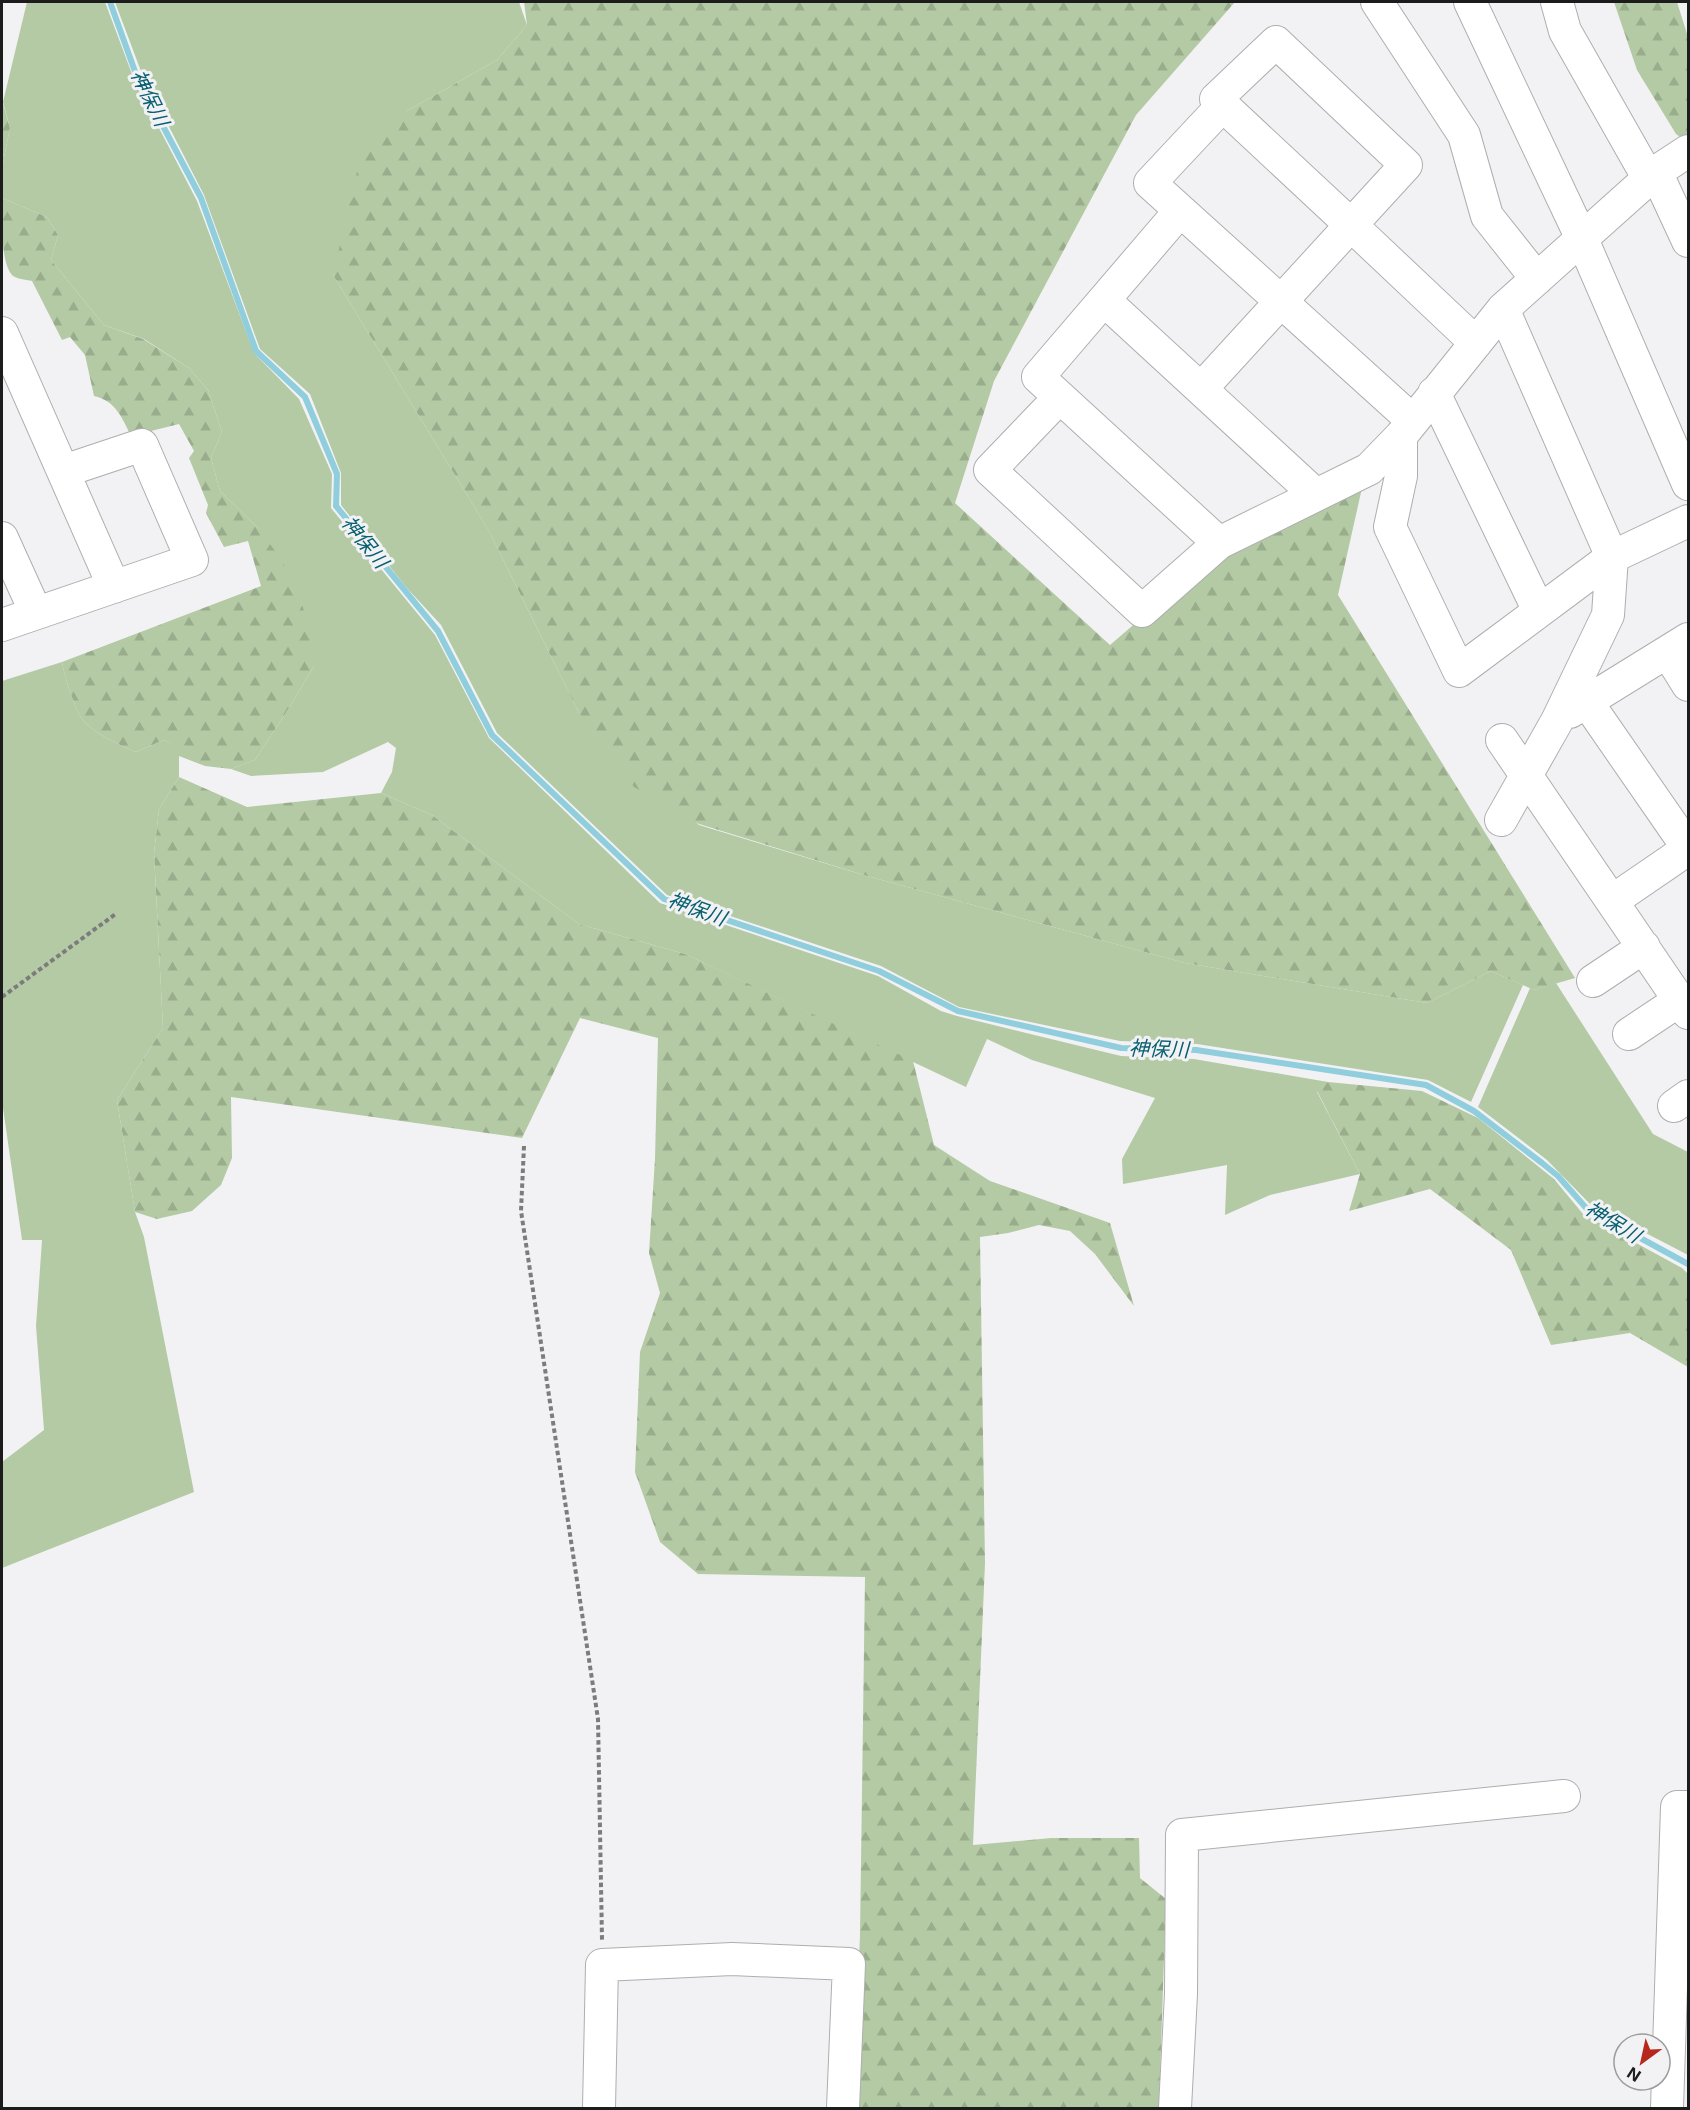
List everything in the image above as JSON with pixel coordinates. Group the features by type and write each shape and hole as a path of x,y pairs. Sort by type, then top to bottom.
{"street":[{"path":"1377,2 1464,135 1487,216 1537,279"},
{"path":"1470,2 1582,239 1689,484"},
{"path":"1557,2 1565,31 1689,241"},
{"path":"1201,389 1281,301 1351,225 1406,165 1276,42 1216,99 1351,225 1476,343"},
{"path":"1223,105 1150,183 1281,301 1407,428"},
{"path":"1060,397 990,470 1142,610 1219,543 1369,469 1407,428 1503,309 1652,175 1689,151"},
{"path":"1180,211 1038,377 1219,543"},
{"path":"1104,300 1316,495"},
{"path":"1501,820 1557,720 1608,615 1612,557 1503,309"},
{"path":"2,333 114,587"},
{"path":"1434,393 1539,611"},
{"path":"1407,428 1401,476 1390,527 1459,671 1612,557 1689,521"},
{"path":"2,625 192,560 142,445 64,471"},
{"path":"2,538 36,613"},
{"path":"1557,720 1678,646 1689,685"},
{"path":"1587,702 1689,849 1612,901"},
{"path":"1502,740 1684,1006 1629,1034"},
{"path":"1593,981 1644,947"},
{"path":"1175,2109 1181,1995 1182,1835 1564,1796"},
{"path":"1667,2109 1677,1807 1689,1807"},
{"path":"599,2109 602,1965 732,1959 849,1964 843,2109"}],"path":[{"path":"2,997 117,913"},
{"path":"524,1146 521,1211 598,1719 602,1965"}],"green space":[{"path":"27,2 105,2 135,82 197,201 254,353 299,399 332,474 331,508 435,635 489,738 660,903 878,976 941,1011 957,1016 1121,1056 1194,1059 1328,1082 1317,1092 1360,1174 1270,1195 1225,1215 1227,1165 1123,1184 1122,1159 1155,1098 1032,1060 987,1039 966,1087 685,954 579,924 432,815 381,793 392,772 396,748 388,742 323,772 251,776 231,769 255,760 314,666 303,607 257,527 220,491 211,458 222,432 208,390 189,368 144,339 104,325 51,260 58,235 47,217 2,198 2,167 10,128 3,102"},
{"path":"115,2 519,2 527,25 497,60 407,111 333,275 489,531 579,713 699,825 867,876 1185,963 1427,1003 1491,971 1523,985 1471,1102 1428,1080 1197,1044 1120,1041 959,1007 881,966 667,895 497,733 441,625 406,587 341,505 341,473 310,394 260,349 204,195 142,74"},
{"path":"524,2 1235,2 1136,115 994,381 955,503 1110,645 1231,541 1364,479 1338,595 1575,978 1534,990 1491,971 1427,1003 1185,963 867,876 699,824 634,787 579,713 489,531 333,275 362,150 407,111 497,60 527,25"},
{"path":"1614,2 1677,2 1688,37 1688,137 1684,140 1676,134 1637,70"},
{"path":"2,100 10,128 2,167"},
{"path":"2,198 47,217 58,235 51,260 104,325 143,339 189,368 208,390 222,432 211,458 220,491 257,527 282,560 303,607 314,640 314,666 255,760 231,769 205,766 179,756 178,747 164,740 136,752 94,730 83,720 77,709 62,662 261,586 248,541 224,547 206,513 208,505 189,458 194,451 179,424 131,436 113,406 102,398 94,396 85,355 70,337 62,340 32,281 13,276 6,262 4,251"},
{"path":"62,662 77,709 83,720 94,730 136,752 164,740 179,747 179,777 159,809 154,853 163,1028 117,1100 135,1212 144,1237 194,1492 2,1568 2,1462 44,1430 36,1326 42,1240 22,1240 2,1101 2,681"},
{"path":"179,777 247,807 381,793 432,815 579,924 685,954 913,1061 934,1145 990,1181 1110,1223 1134,1306 1095,1254 1070,1231 1039,1225 980,1237 985,1563 973,1845 1051,1838 1139,1838 1140,1878 1166,1899 1159,2108 853,2108 860,1935 865,1577 698,1574 660,1542 635,1472 640,1352 660,1293 649,1253 655,1159 658,1038 580,1018 522,1138 231,1097 232,1158 221,1185 192,1211 157,1219 135,1212 117,1100 163,1028 154,853 159,809"},
{"path":"1556,983 1653,1134 1688,1152 1688,1255 1590,1204 1547,1160 1478,1107 1530,988 1534,990"},
{"path":"1328,1082 1422,1091 1478,1118 1554,1179 1583,1214 1682,1268 1688,1274 1688,1367 1630,1333 1551,1345 1511,1250 1430,1189 1349,1211 1360,1174 1317,1091"}],"waterway":[{"name":"神保川","path":"110,2 137,77 201,198 256,351 305,397 337,474 336,506 438,631 492,735 664,899 879,971 958,1011 1121,1048 1196,1050 1426,1085 1474,1111 1542,1163 1558,1176 1587,1209 1688,1264"}]}
